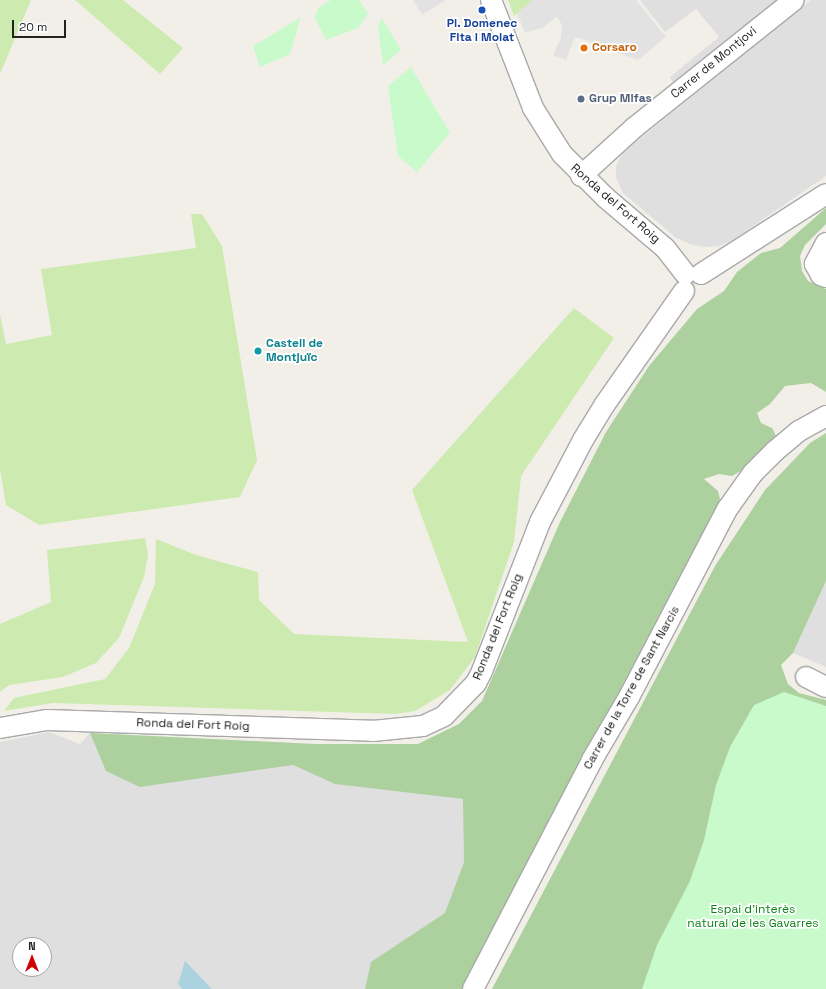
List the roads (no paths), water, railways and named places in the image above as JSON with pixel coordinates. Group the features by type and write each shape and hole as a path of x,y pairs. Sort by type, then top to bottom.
{"street":[{"name":"Ronda del Fort Roig","path":"0,728 47,720 373,731 423,726 444,716 476,683 482,672 540,522 583,440 621,381 690,280 660,242 581,176 562,154 533,108 491,0"},
{"name":"Carrer de Montjovi","path":"581,176 608,150 794,0"},
{"path":"690,280 826,194"},
{"path":"826,243 815,264 821,275 826,277"},
{"name":"Carrer de la Torre de Sant Narcís","path":"473,989 592,760 629,697 728,508 753,473 775,451 798,431 826,416"},
{"path":"806,676 826,687"}],"water":[{"path":"185,961 212,989 182,989 178,984"}],"place":[{"name":"Pl. Domenec Fita i Molat","path":"482,10"},
{"name":"Corsaro","path":"584,48"},
{"name":"Grup Mifas","path":"581,99"},
{"name":"Castell de Montjuïc","path":"258,351"}],"park label":[{"name":"Espai d'interès natural de les Gavarres","path":"753,917"}]}
